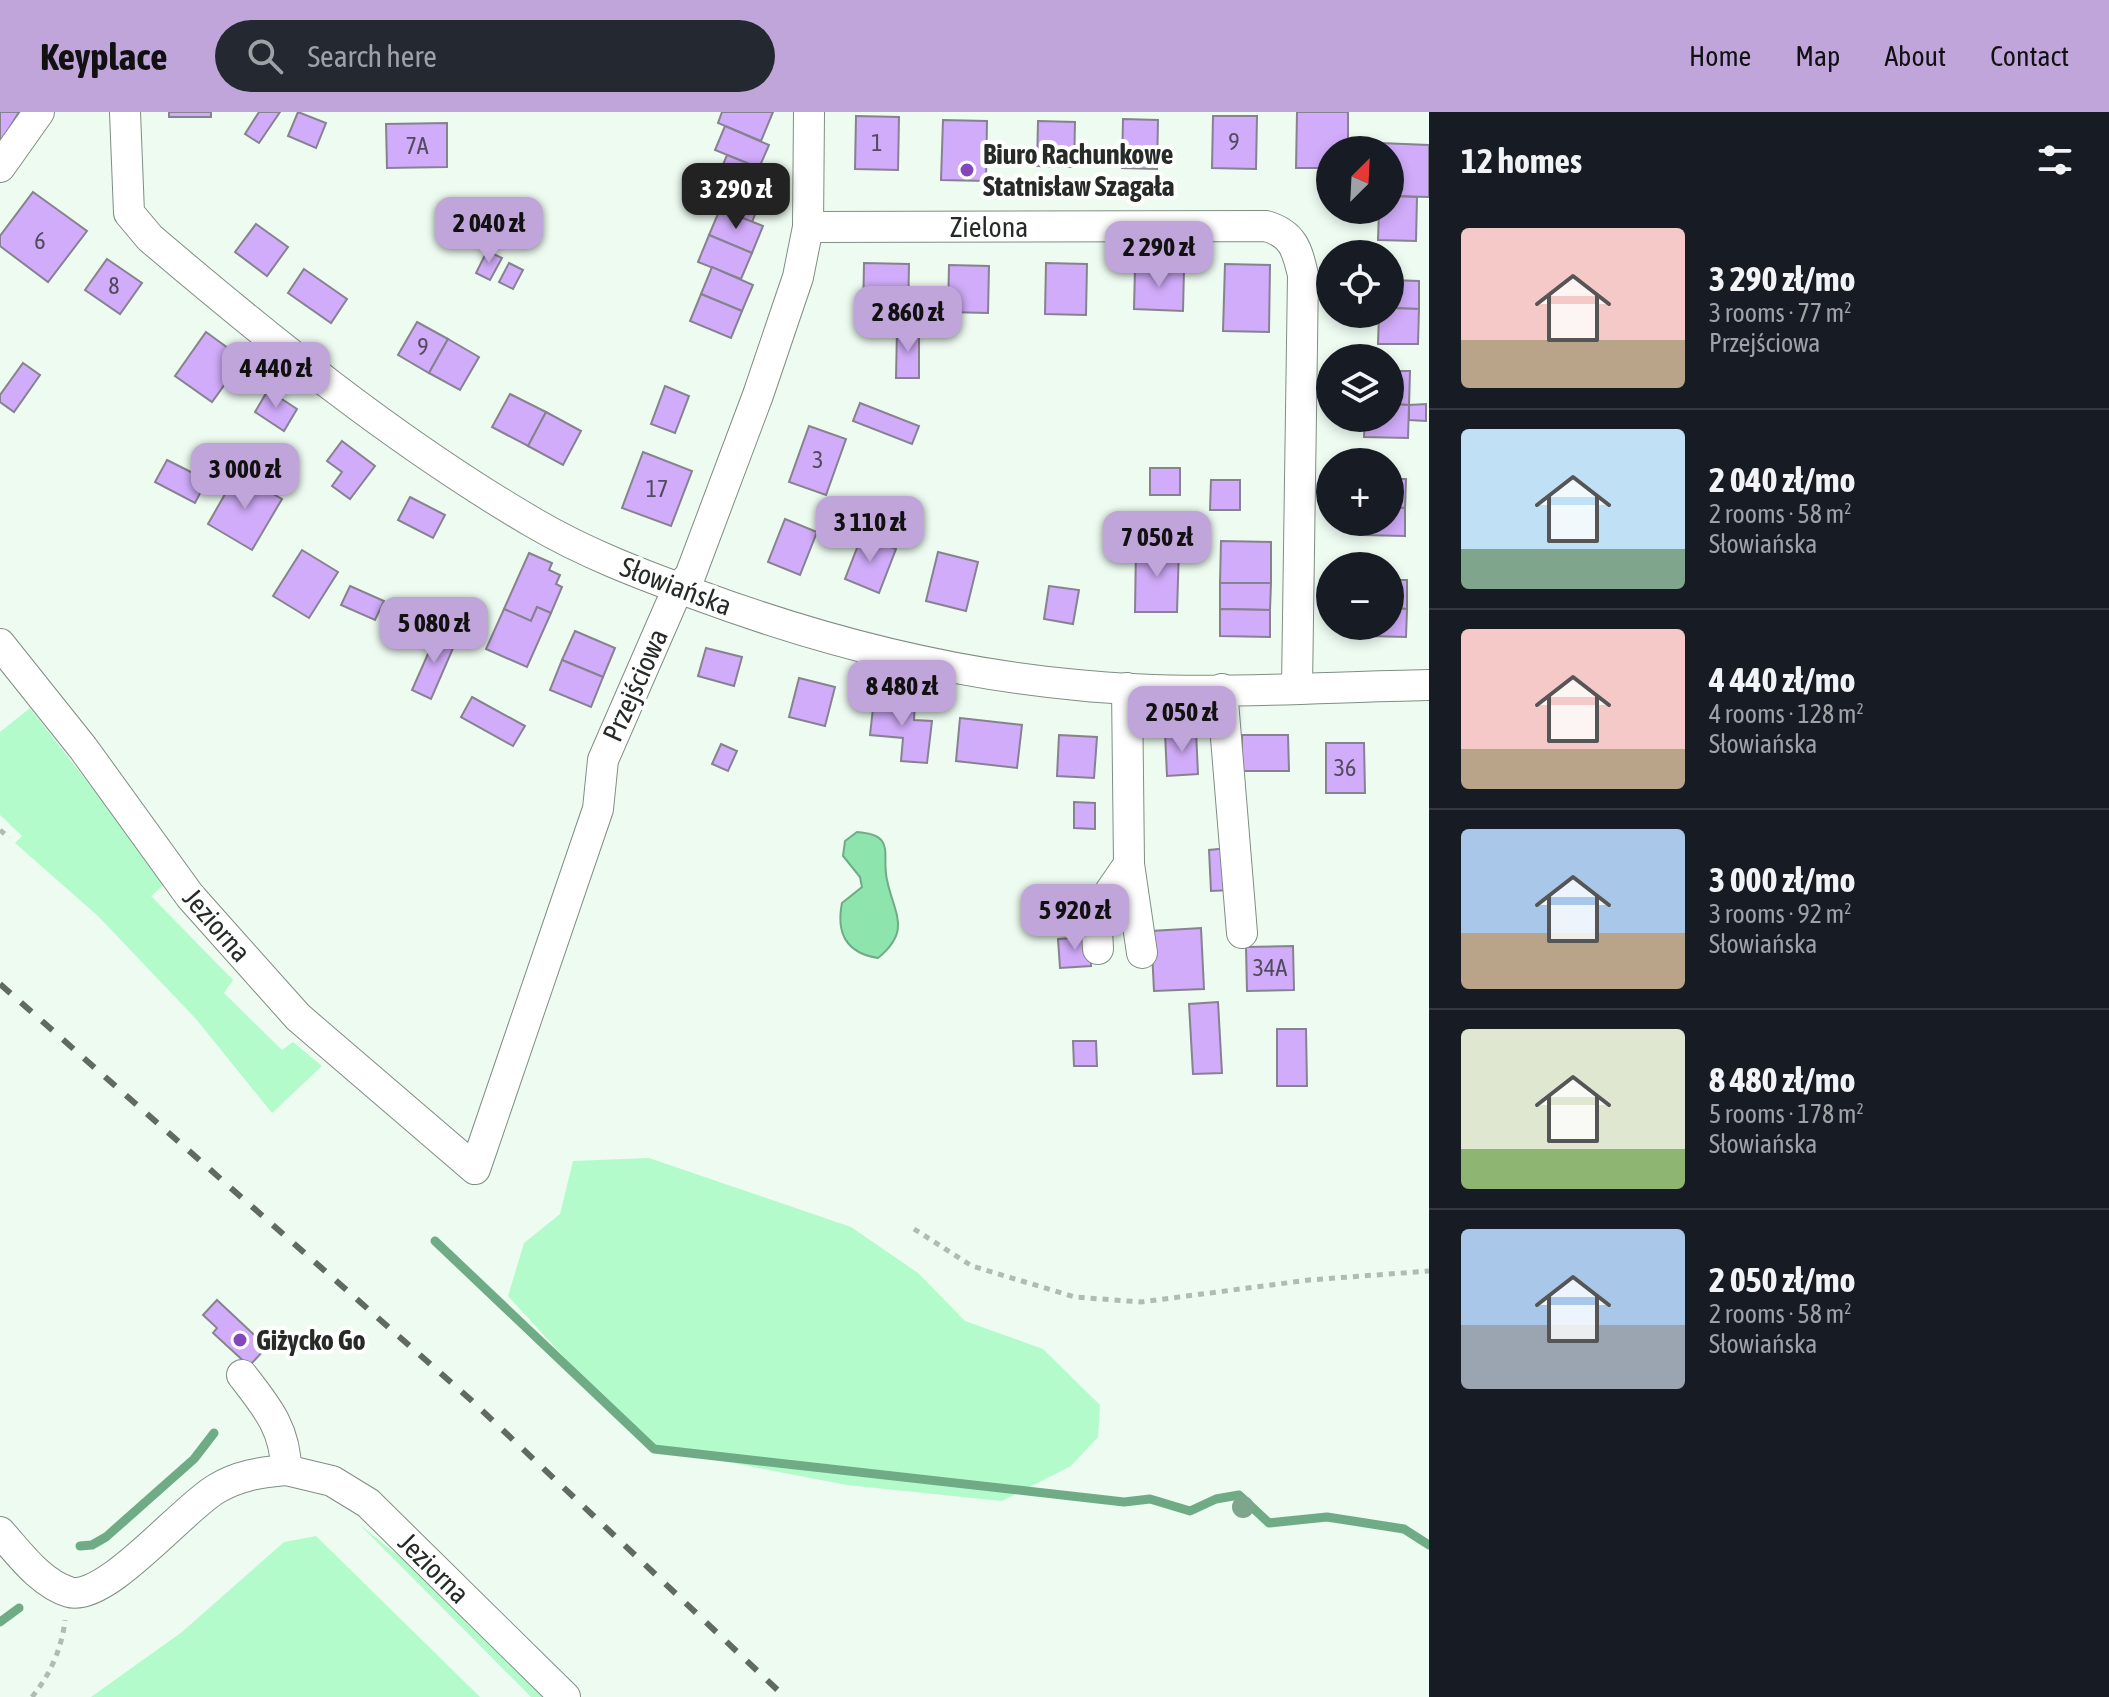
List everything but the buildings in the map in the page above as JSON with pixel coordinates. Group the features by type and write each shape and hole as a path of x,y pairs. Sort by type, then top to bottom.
{"street":[{"path":"0,167 39,112"},
{"name":"Słowiańska","path":"125,112 129,213 160,247 332,385 448,467 535,524 645,576 839,643 1000,675 1127,688 1429,685"},
{"name":"Przejściowa","path":"475,1169 598,809 603,760 678,588 690,576 758,395 798,277 808,227 809,112"},
{"name":"Zielona","path":"808,227 1266,226 1282,231 1297,246 1303,275 1297,687"},
{"name":"Jeziorna","path":"0,644 83,748 190,896 298,1017 475,1169"},
{"path":"1127,688 1129,864 1142,953"},
{"path":"1222,689 1242,933"},
{"path":"1098,949 1096,912 1129,864"},
{"path":"0,1532 34,1570 68,1592 82,1593 113,1577 214,1490 252,1474 286,1470 279,1427 242,1375"},
{"name":"Jeziorna","path":"286,1470 323,1477 368,1503 565,1697"}],"path":[{"path":"0,830 9,838"},
{"path":"914,1229 972,1266 1075,1297 1141,1302 1309,1280 1429,1271"},
{"path":"32,1697 46,1680 63,1636 68,1592"}],"shaded area":[{"path":"30,708 166,883 151,896 233,980 224,993 282,1050 293,1042 322,1066 272,1113 196,1019 98,916 15,843 22,836 0,815 0,732"},
{"path":"857,832 878,837 885,847 887,880 898,921 895,939 878,958 858,952 842,932 842,903 862,887 860,877 843,856 845,841"},
{"path":"649,1158 851,1227 918,1273 965,1321 1043,1349 1100,1405 1098,1437 1071,1466 1002,1501 847,1485 654,1448 606,1403 508,1296 524,1243 560,1214 573,1161"},
{"path":"359,1524 427,1579 546,1697 531,1697"},
{"path":"316,1536 480,1697 91,1697 182,1632 284,1542"}],"waterway":[{"path":"435,1241 654,1449 1124,1502 1150,1499 1190,1511 1216,1499 1239,1495 1269,1523 1327,1517 1404,1529 1429,1545"},
{"path":"80,1546 92,1545 106,1537 194,1459 214,1433"},
{"path":"0,1622 19,1608"}],"railway":[{"path":"0,984 471,1400 785,1697"}],"place":[{"name":"Biuro Rachunkowe Statnisław Szagała","path":"967,170"},
{"name":"Giżycko Go","path":"240,1340"}]}
